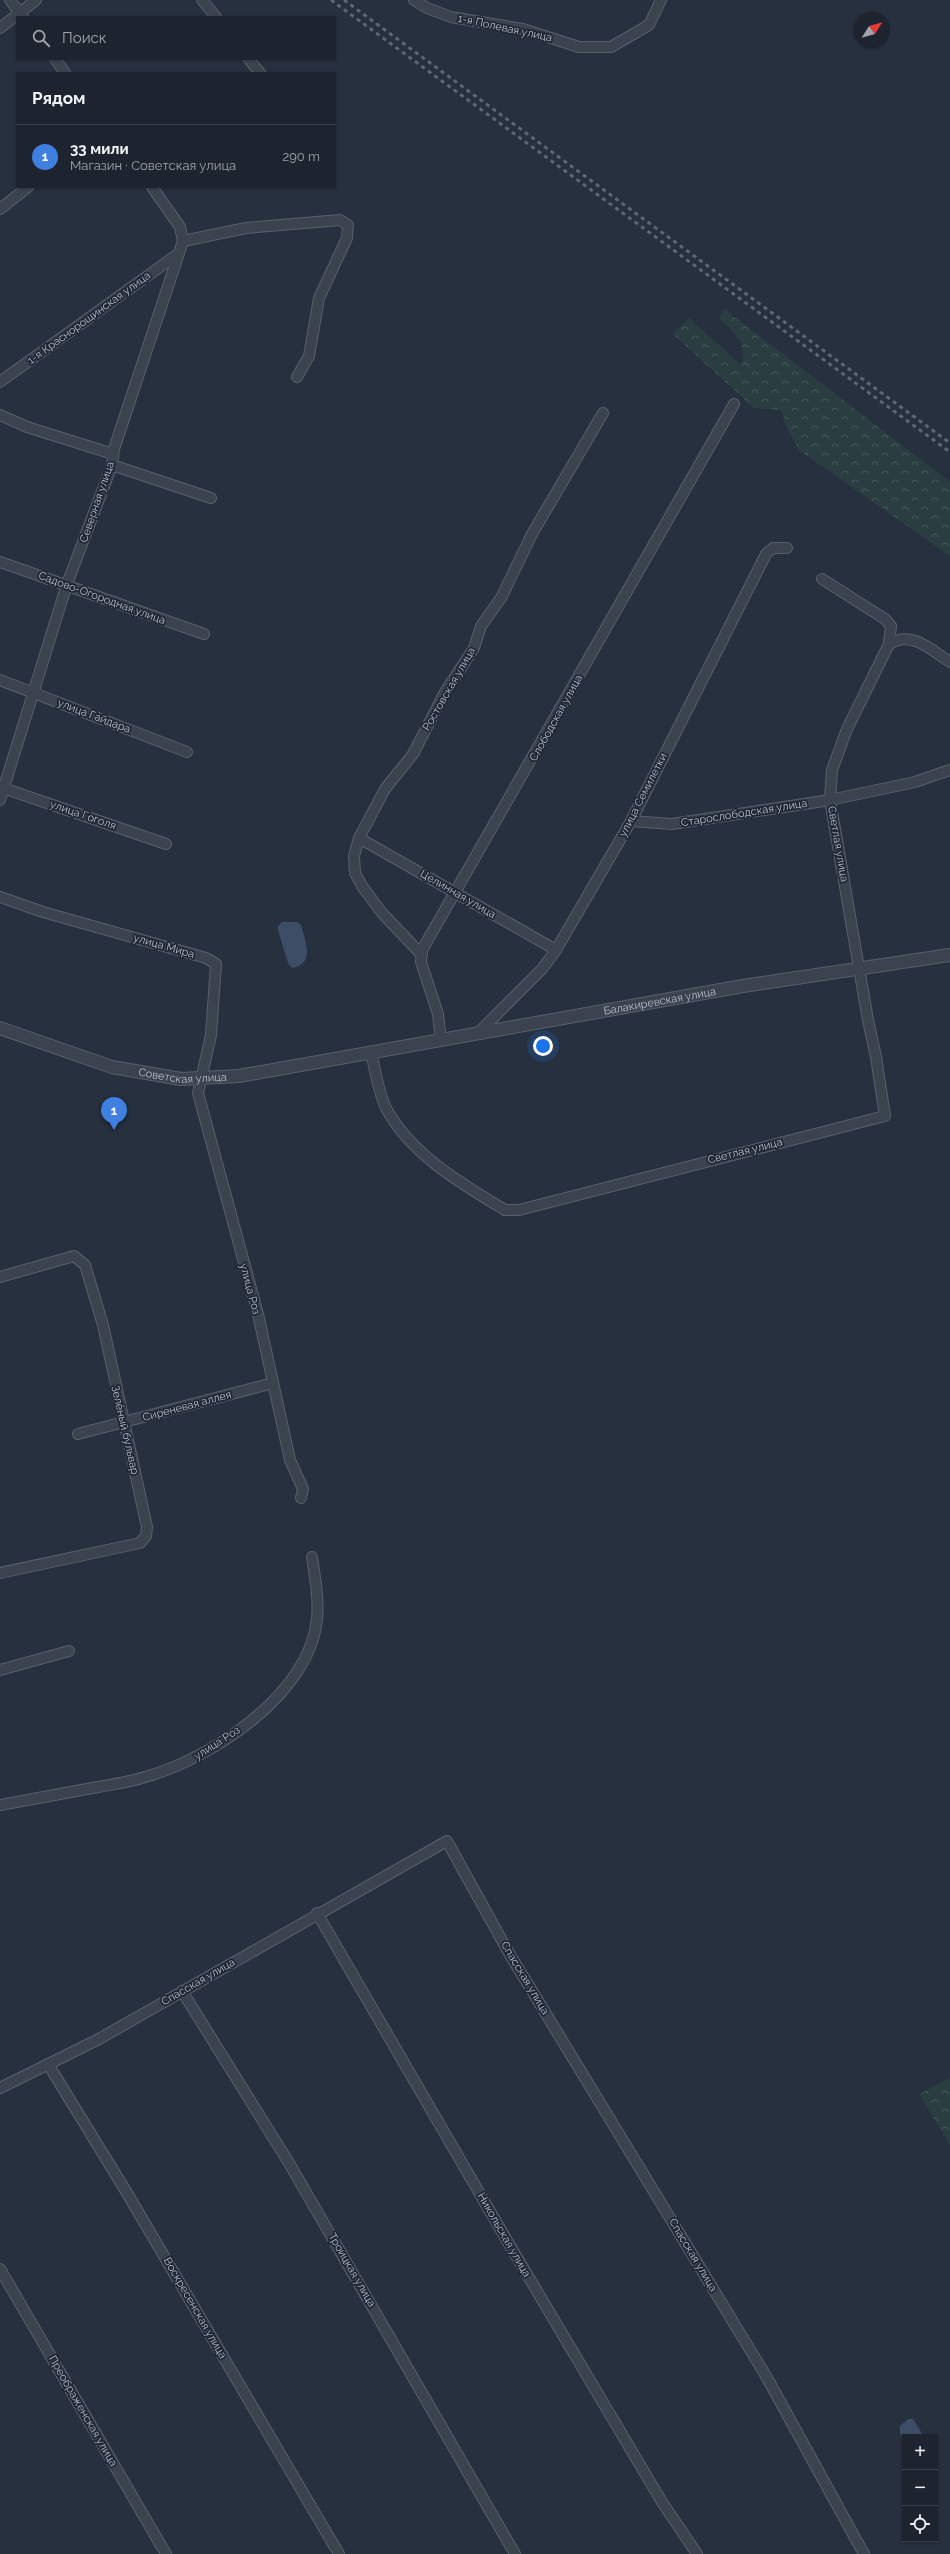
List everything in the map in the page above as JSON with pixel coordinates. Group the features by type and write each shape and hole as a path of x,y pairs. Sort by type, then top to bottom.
{"street":[{"path":"10,0 22,15 36,0"},
{"path":"202,0 215,16"},
{"name":"1-я Полевая улица","path":"414,0 427,8 451,17 523,29 579,47 611,46 649,25 661,0"},
{"path":"0,28 16,19"},
{"path":"56,60 64,72"},
{"path":"250,60 259,72"},
{"path":"0,209 27,188"},
{"path":"153,188 180,227 183,241 246,228 340,220 348,225 347,238 319,298 308,356 297,377"},
{"name":"Северная улица","path":"0,800 2,787 35,693 67,584 112,465 113,454 183,241"},
{"name":"1-я Краснорощинская улица","path":"0,382 178,254"},
{"name":"Слободская улица","path":"441,1041 438,1014 424,973 422,955 431,932 456,893 734,404"},
{"name":"Ростовская улица","path":"422,955 382,913 362,886 355,873 354,856 359,838 385,790 413,754 445,692 474,648 481,626 502,598 532,534 603,413"},
{"path":"0,415 27,427 113,454"},
{"path":"112,465 211,498"},
{"name":"улица Семилетки","path":"477,1034 542,969 556,950 631,821 766,554 773,548 787,548"},
{"name":"Садово-Огородная улица","path":"0,562 67,584 204,634"},
{"path":"822,579 885,618 891,626 889,644"},
{"path":"889,644 898,639 907,638 916,640 950,662"},
{"name":"Светлая улица","path":"370,1052 386,1107 406,1137 434,1162 505,1210 519,1210 885,1116 876,1057 830,800 832,770 847,729 889,644"},
{"name":"улица Гайдара","path":"0,680 187,752"},
{"name":"Старослободская улица","path":"631,821 672,824 830,800 915,782 950,770"},
{"name":"улица Гоголя","path":"2,787 166,844"},
{"name":"Целинная улица","path":"359,838 556,950"},
{"name":"улица Мира","path":"0,897 43,912 206,958 216,964 211,1035 201,1079"},
{"name":"Балакиревская улица","path":"370,1052 441,1041 859,967 950,955"},
{"name":"Советская улица","path":"0,1028 112,1067 181,1079 239,1076 370,1052"},
{"name":"улица Роз","path":"201,1079 198,1093 258,1314 290,1460 303,1489 301,1498"},
{"name":"Зелёный бульвар","path":"0,1277 74,1256 85,1265 103,1325 147,1527 146,1536 140,1543 0,1573"},
{"name":"Сиреневая аллея","path":"78,1434 273,1383"},
{"name":"улица Роз","path":"0,1805 145,1778 206,1752 268,1706 291,1682 305,1658 317,1621 317,1589 312,1556"},
{"path":"0,1670 68,1651"},
{"name":"Спасская улица","path":"0,2088 99,2039 317,1913 448,1841 509,1954 766,2376 864,2554"},
{"name":"Никольская улица","path":"317,1913 509,2244 662,2502 697,2554"},
{"name":"Троицкая улица","path":"182,1991 289,2163 515,2554"},
{"name":"Воскресенская улица","path":"48,2064 128,2193 339,2554"},
{"name":"Преображенская улица","path":"0,2268 166,2554"}],"green space":[{"path":"724,309 950,482 950,556 799,450 785,424 782,410 754,408 673,334 689,318 741,365 743,350 739,338 719,318"},
{"path":"950,2078 950,2145 919,2094"}],"water":[{"path":"282,922 297,922 301,925 307,951 304,962 299,966 292,968 288,963 278,930 278,926"},
{"path":"908,2419 913,2419 922,2434 902,2434 902,2437 900,2433 900,2426"}],"railway":[{"path":"331,0 950,452"},
{"path":"344,0 950,443"}],"place":[{"name":"33 мили","path":"114,1130"}]}
